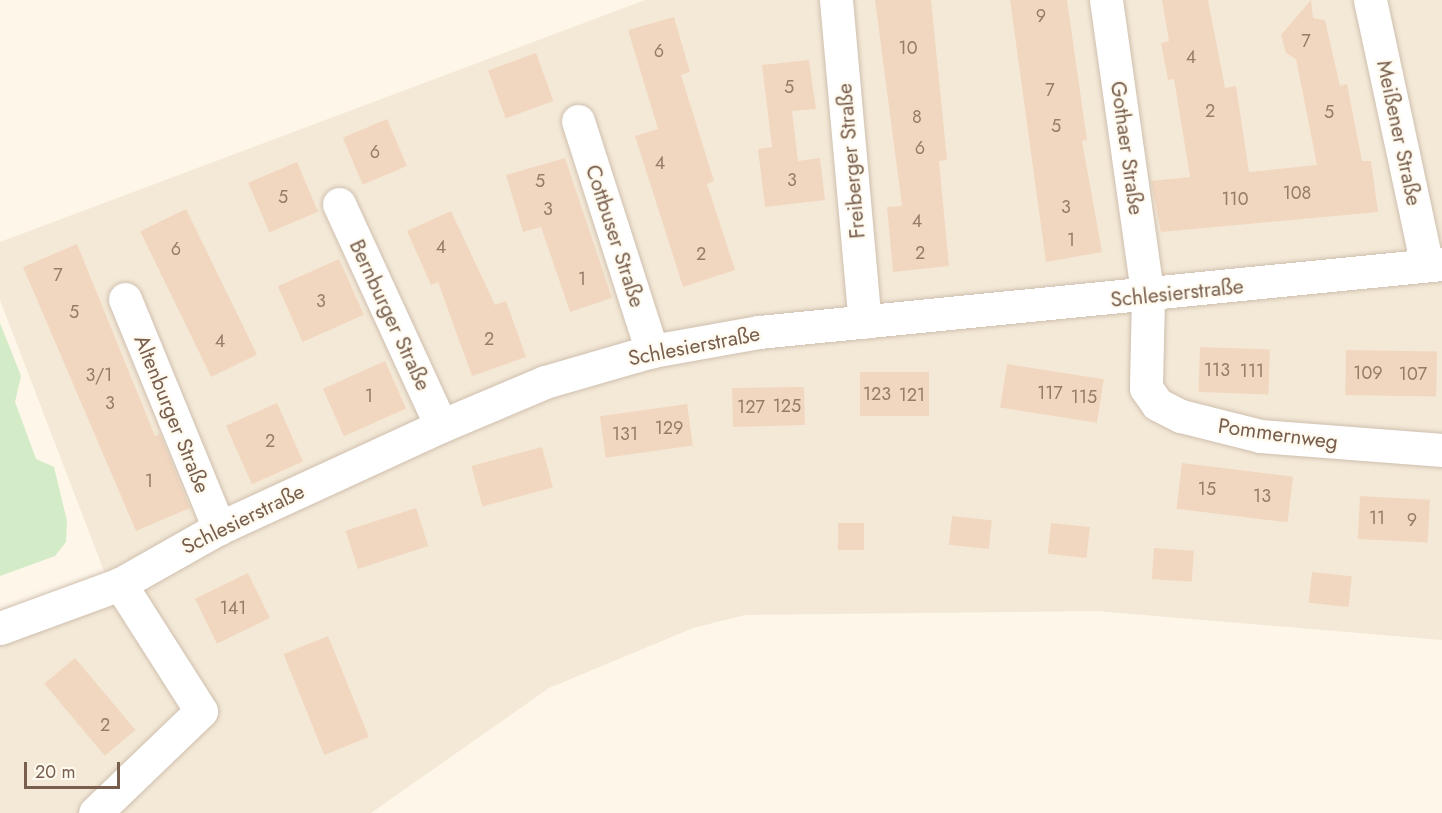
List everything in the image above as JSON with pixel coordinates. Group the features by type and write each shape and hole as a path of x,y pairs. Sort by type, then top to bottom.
{"street":[{"name":"Freiberger Straße","path":"836,0 865,322"},
{"name":"Gothaer Straße","path":"1106,0 1148,297"},
{"name":"Meißener Straße","path":"1371,0 1434,265"},
{"name":"Cottbuser Straße","path":"578,121 652,351"},
{"name":"Bernburger Straße","path":"339,204 441,426"},
{"name":"Schlesierstraße","path":"0,628 120,584 219,528 441,426 545,382 652,351 759,332 1148,297 1434,265"},
{"name":"Pommernweg","path":"1148,297 1146,388 1157,404 1181,416 1260,436 1442,450"},
{"name":"Altenburger Straße","path":"125,299 219,528"},
{"path":"95,813 201,711 120,584"}],"shaded area":[{"path":"645,0 1442,0 1442,640 1096,611 745,615 693,628 549,688 371,813 0,813 0,640 109,584 0,300 0,242"}],"green space":[{"path":"0,323 21,376 15,402 36,459 54,467 67,521 66,542 55,556 0,576"}],"building":[{"path":"875,0 931,0 947,160 939,161 949,266 893,272 887,207 902,206"},
{"path":"1010,0 1067,0 1087,140 1082,141 1102,252 1046,262"},
{"path":"1162,0 1208,0 1225,88 1236,86 1249,172 1317,165 1296,59 1286,53 1281,35 1311,0 1313,18 1325,20 1340,86 1347,84 1362,161 1371,161 1378,212 1161,232 1151,181 1190,177 1174,79 1168,80 1161,43 1169,41"},
{"path":"674,17 690,72 681,75 714,181 707,184 735,270 683,287 635,136 658,129 628,30"},
{"path":"536,53 553,101 506,118 488,70"},
{"path":"809,60 816,109 792,111 798,161 820,158 825,200 765,207 758,149 772,147 762,65"},
{"path":"387,119 407,166 363,185 343,138"},
{"path":"565,158 612,298 570,312 541,227 523,232 506,175"},
{"path":"297,162 318,212 269,232 248,183"},
{"path":"186,209 257,355 211,377 140,231"},
{"path":"451,211 495,305 506,301 526,357 472,376 438,282 431,285 407,231"},
{"path":"77,244 155,436 160,434 190,508 136,531 23,267"},
{"path":"339,259 364,315 303,342 278,286"},
{"path":"1200,347 1270,349 1268,394 1198,392"},
{"path":"1346,350 1437,352 1436,397 1345,395"},
{"path":"385,361 406,409 344,436 323,389"},
{"path":"1007,364 1104,379 1097,423 1000,407"},
{"path":"860,372 929,372 929,416 860,416"},
{"path":"804,387 805,425 733,427 732,388"},
{"path":"277,403 303,461 252,484 226,426"},
{"path":"687,404 693,446 606,458 600,416"},
{"path":"542,447 553,488 482,506 471,466"},
{"path":"1182,463 1293,477 1288,522 1176,509"},
{"path":"1360,496 1430,500 1428,543 1358,539"},
{"path":"416,508 428,546 358,569 346,531"},
{"path":"952,516 992,520 989,549 949,545"},
{"path":"838,523 864,523 864,550 838,550"},
{"path":"1051,523 1090,527 1087,558 1048,554"},
{"path":"1154,548 1194,551 1192,582 1152,579"},
{"path":"1312,572 1352,576 1349,607 1309,603"},
{"path":"248,573 270,618 217,644 195,599"},
{"path":"328,636 369,737 324,755 283,654"},
{"path":"75,658 135,730 105,756 44,684"}]}
